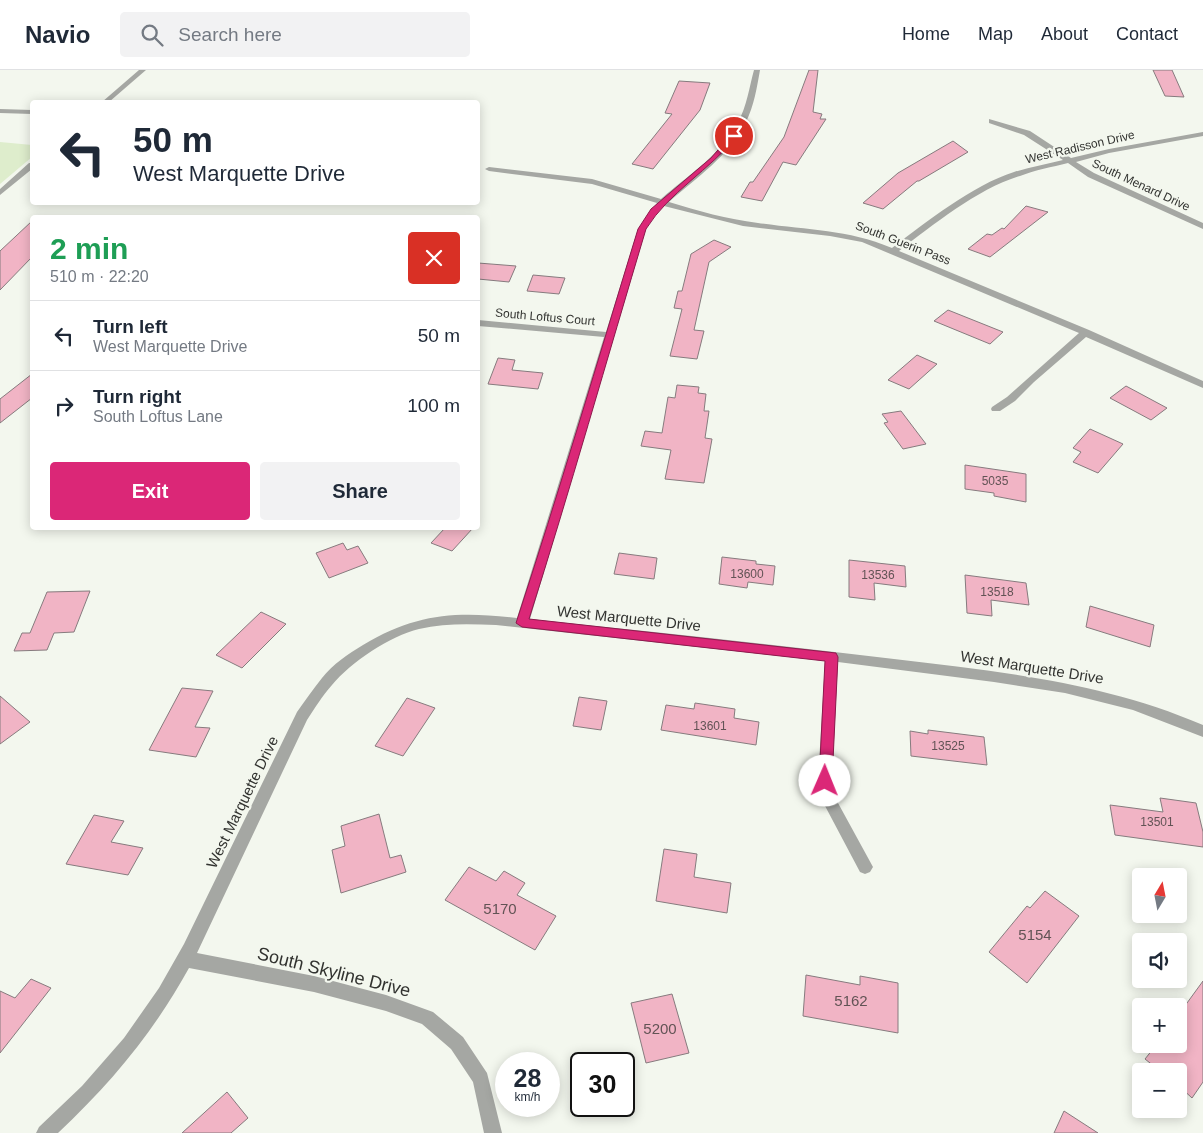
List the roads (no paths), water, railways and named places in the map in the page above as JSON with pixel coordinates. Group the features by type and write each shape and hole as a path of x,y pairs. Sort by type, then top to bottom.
{"street":[{"path":"107,100 143,70"},
{"path":"522,623 555,521 642,229 654,211 713,159 734,136 748,108 757,70"},
{"path":"0,111 30,112"},
{"name":"South Menard Drive","path":"992,121 1027,133 1067,160 1118,189 1203,226"},
{"name":"West Radisson Drive","path":"894,251 922,229 995,183 1036,168 1067,160 1203,134"},
{"path":"0,193 30,167"},
{"name":"South Guerin Pass","path":"489,169 574,178 726,220 752,225 850,236 894,251 1086,332 1203,385"},
{"name":"South Loftus Court","path":"480,323 609,335"},
{"path":"996,409 1012,399 1030,380 1086,332"},
{"name":"West Marquette Drive","path":"45,1133 88,1092 130,1044 164,994 185,959 302,716 327,681 350,659 387,637 416,625 458,619 496,620 832,657 1065,686 1143,706 1203,731"},
{"path":"832,657 825,781 831,804 865,867"},
{"name":"South Skyline Drive","path":"185,959 314,984 386,1003 427,1018 457,1043 480,1079 493,1133"}]}
